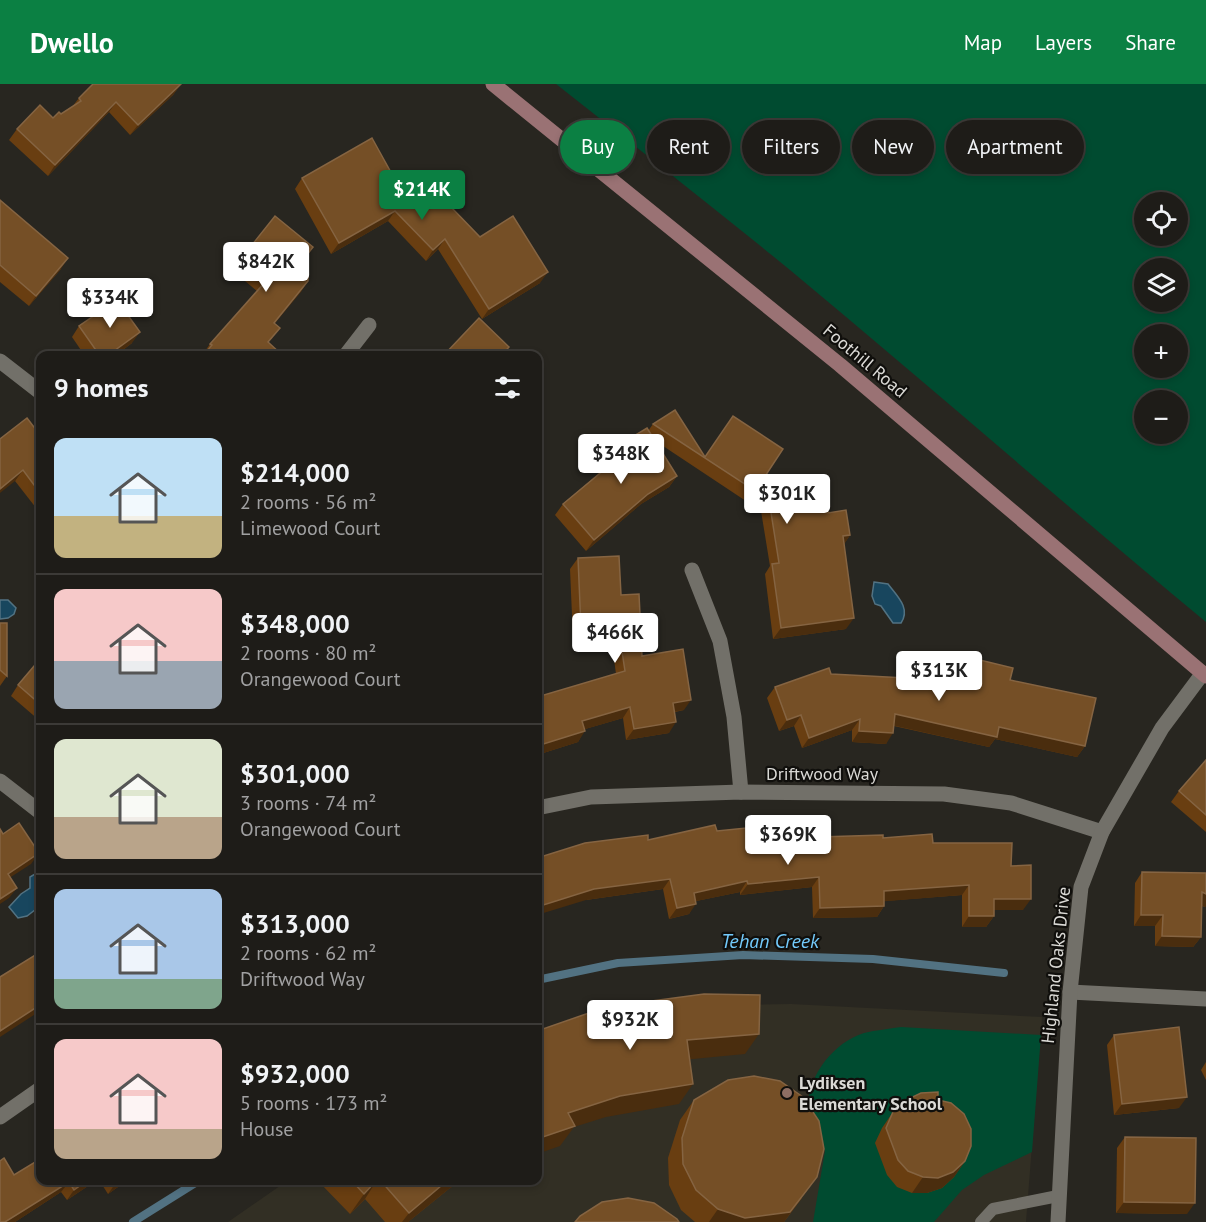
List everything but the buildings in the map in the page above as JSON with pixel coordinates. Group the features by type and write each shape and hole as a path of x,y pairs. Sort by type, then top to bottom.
{"main road":[{"name":"Foothill Road","path":"493,84 840,365 1205,675"}],"street":[{"path":"349,351 369,325"},
{"path":"1,364 36,389"},
{"path":"692,570 720,641 734,717 741,792"},
{"name":"Highland Oaks Drive","path":"1058,1222 1070,992 1081,887 1102,832 1162,728 1205,675"},
{"path":"0,781 36,809"},
{"name":"Driftwood Way","path":"542,807 591,797 741,792 944,794 1011,802 1102,832"},
{"path":"1070,992 1206,999"},
{"path":"0,1117 36,1092"}],"lane":[{"path":"981,1222 993,1209 1058,1196"}],"shaded area":[{"name":"Lydiksen Elementary School","path":"791,1004 1042,1017 1026,1222 228,1222 281,1185 542,1185 542,1031 664,1006"}],"green space":[{"path":"556,84 1206,84 1206,622 790,270 670,174 730,174 730,120 647,120 647,156 635,146 635,120 602,120"},
{"path":"901,1027 1041,1035 1032,1152 984,1175 962,1190 934,1222 813,1222 825,1151 809,1117 810,1091 815,1078 830,1055 852,1038 864,1033"}],"water":[{"path":"874,582 888,584 899,598 904,607 904,618 901,623 893,623 881,606 875,604 872,596"},
{"path":"0,600 8,600 16,608 14,614 0,619"},
{"path":"36,873 36,909 27,916 18,918 9,907 30,888 30,877"}],"waterway":[{"name":"Tehan Creek","path":"542,979 618,963 743,955 873,959 1004,973"},
{"name":"Tehan Creek","path":"133,1222 192,1185"}],"place":[{"name":"Lydiksen Elementary School","path":"787,1093"}]}
